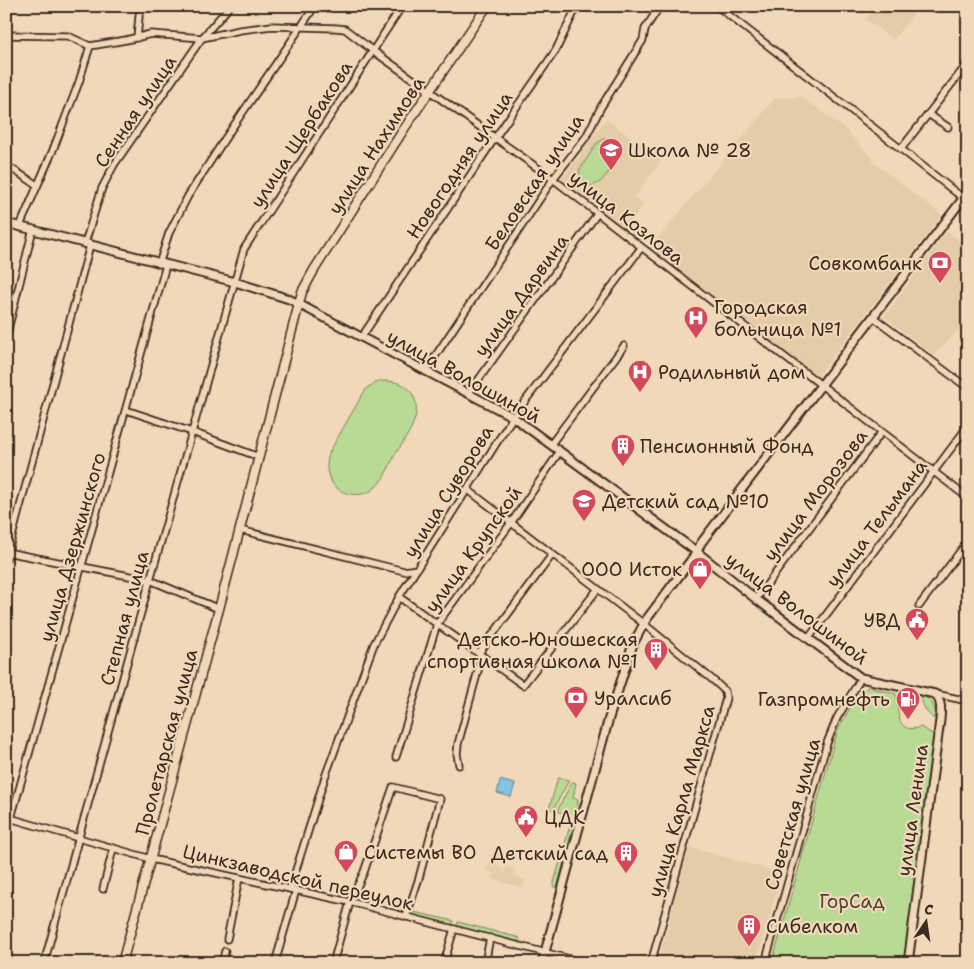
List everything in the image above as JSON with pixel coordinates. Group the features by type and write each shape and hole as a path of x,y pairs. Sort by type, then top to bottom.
{"main road":[{"name":"улица Нахимова","path":"298,304 314,270 487,6"},
{"name":"Пролетарская улица","path":"122,963 219,609 297,315 298,304"}],"street":[{"path":"137,38 140,6"},
{"name":"Сенная улица","path":"6,559 97,202 110,173 202,38 230,6"},
{"name":"улица Дзержинского","path":"6,836 9,818 126,410 169,233 188,196 315,6"},
{"name":"улица Щербакова","path":"234,282 244,249 402,6"},
{"name":"Новогодняя улица","path":"361,338 494,138 556,50 577,6"},
{"name":"Беловская улица","path":"426,370 553,179 586,137 601,107 643,40 645,29 660,6"},
{"path":"542,963 623,670 633,644 644,624 697,552 701,543 966,197 717,6"},
{"name":"улица Козлова","path":"90,46 159,34 202,38 272,26 346,30 553,179 821,384 881,433"},
{"path":"6,35 68,36 90,46 79,82 20,226"},
{"path":"901,148 968,62"},
{"path":"928,114 948,127"},
{"path":"6,165 37,185"},
{"name":"улица Дарвина","path":"468,393 597,214"},
{"name":"улица Волошиной","path":"6,223 234,282 298,304 513,417 697,552 861,678 935,694"},
{"path":"6,338 34,229"},
{"name":"улица Суворова","path":"275,963 293,889 325,777 374,644 399,597 513,417 641,248"},
{"name":"Степная улица","path":"44,963 234,282"},
{"path":"873,317 968,388"},
{"path":"551,444 624,346"},
{"path":"126,410 259,457"},
{"name":"улица Тельмана","path":"808,639 968,426"},
{"path":"881,433 968,498"},
{"name":"улица Морозова","path":"756,599 881,433"},
{"name":"улица Крупской","path":"396,757 437,624 511,523 560,451"},
{"path":"467,489 644,624"},
{"path":"240,530 404,571 417,569"},
{"path":"919,606 968,541"},
{"path":"7,552 150,580 219,609"},
{"path":"459,765 458,744 480,655 552,555"},
{"path":"404,571 406,586"},
{"path":"399,597 523,685 597,590"},
{"name":"улица Карла Маркса","path":"644,624 713,680 725,691 726,698 651,963"},
{"name":"Советская улица","path":"765,963 827,743 837,718 861,678"},
{"path":"935,694 968,701"},
{"name":"улица Ленина","path":"908,963 940,720 940,700 935,694"},
{"path":"333,963 350,902 364,872 394,787 440,798 406,916"},
{"name":"Цинкзаводской переулок","path":"9,818 151,859 350,902 585,963"},
{"path":"103,889 113,849"},
{"path":"227,939 239,878"},
{"path":"444,963 454,929"},
{"path":"485,963 490,938"},
{"path":"222,963 225,951"}],"shaded area":[{"path":"877,6 920,6 893,40 866,19"},
{"path":"802,97 846,130 872,158 874,163 942,215 816,378 649,249 775,98"},
{"name":"Школа № 28","path":"606,119 662,160 635,197 644,204 625,230 560,182"},
{"path":"947,231 968,247 968,321 934,355 884,317"},
{"path":"689,847 782,873 756,963 658,963"},
{"path":"492,862 498,864 497,867 503,869 502,874 504,874 506,866 515,869 514,876 525,879 523,888 492,879 494,873 486,871 488,865 491,866"}],"green space":[{"path":"603,139 609,139 616,143 618,153 611,169 603,179 599,183 589,186 581,181 579,171 596,144"},
{"path":"380,381 399,383 407,387 416,403 415,419 376,487 362,494 346,493 336,488 327,472 330,451 362,395 368,387"},
{"name":"ГорСад","path":"868,687 896,694 898,714 902,725 913,729 921,727 934,735 904,963 772,963 837,732 856,696"},
{"path":"921,696 933,704 934,719 925,709"},
{"path":"558,778 569,780 553,810 549,809"},
{"path":"572,782 576,783 573,798 578,799 576,815 557,889 553,886 571,822 567,821 565,825 561,824 562,813 557,811"},
{"path":"414,912 454,921 451,925 409,914"},
{"path":"458,922 520,938 516,942 459,928"}],"water":[{"path":"500,780 515,784 511,797 497,793"}],"place":[{"name":"Школа № 28","path":"611,171"},
{"name":"Совкомбанк","path":"940,284"},
{"name":"Городская больница №1","path":"696,339"},
{"name":"Родильный дом","path":"640,393"},
{"name":"Пенсионный Фонд","path":"623,467"},
{"name":"Детский сад №10","path":"584,522"},
{"name":"ООО Исток","path":"700,590"},
{"name":"УВД","path":"917,641"},
{"name":"Детско-Юношеская спортивная школа №1","path":"656,671"},
{"name":"Уралсиб","path":"576,719"},
{"name":"Газпромнефть","path":"908,720"},
{"name":"ЦДК","path":"526,838"},
{"name":"Системы ВО","path":"346,873"},
{"name":"Детский сад","path":"626,874"},
{"name":"Сибелком","path":"749,947"}]}
